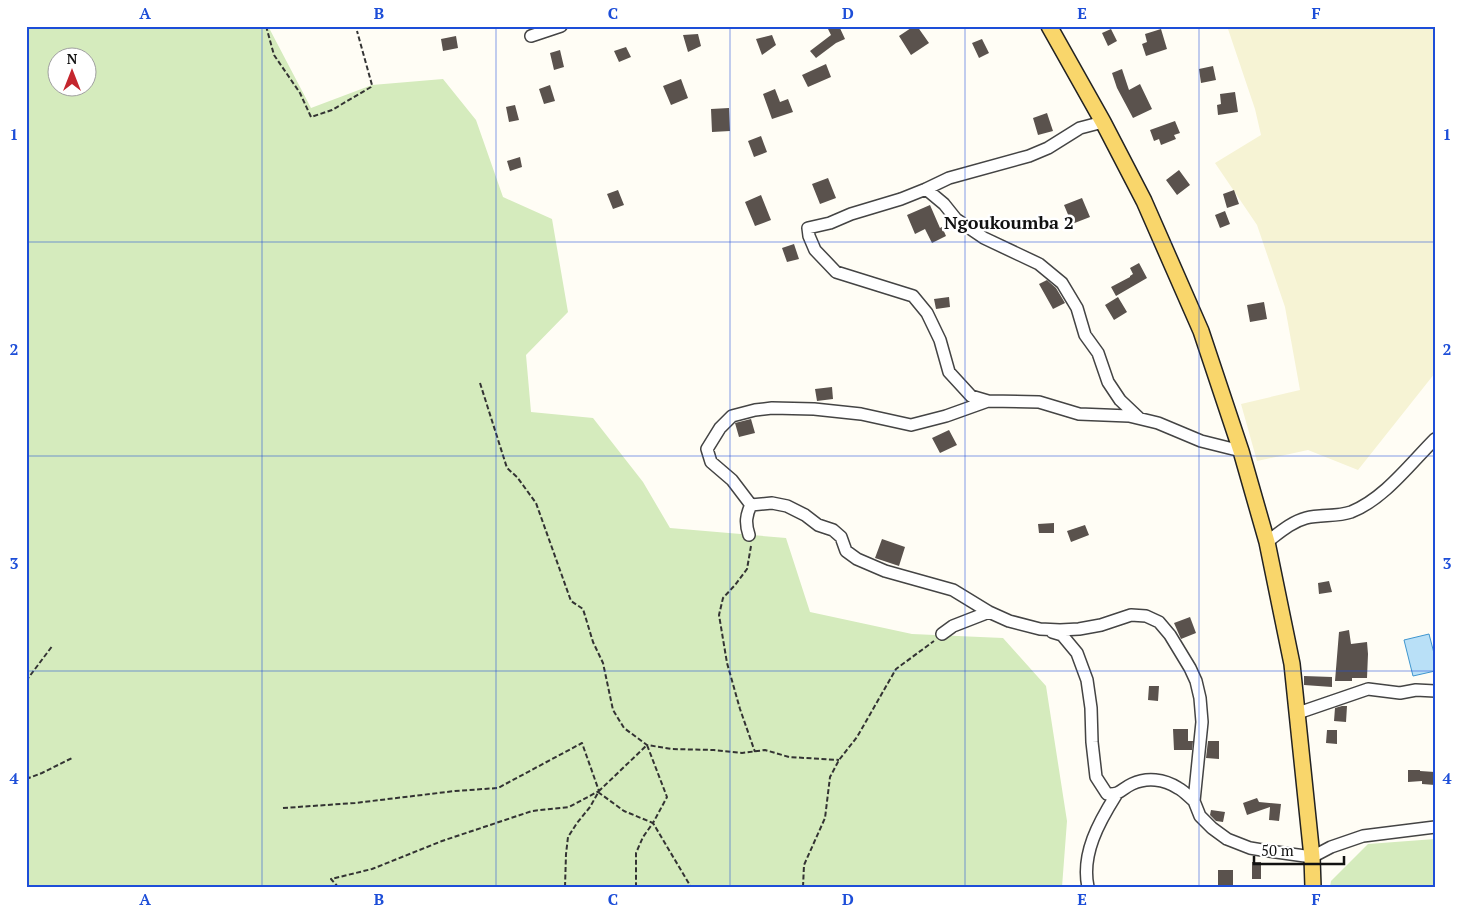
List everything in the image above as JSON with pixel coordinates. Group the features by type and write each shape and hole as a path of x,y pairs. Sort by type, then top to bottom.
{"main road":[{"path":"1049,26 1103,122 1144,201 1198,322 1240,451 1267,542 1292,664 1312,857 1313,887"}],"street":[{"path":"531,36 561,26"},
{"path":"1103,122 1080,128 1048,148 1035,153 949,178 901,199 851,214 830,223 808,228 809,236 815,250 836,272 913,296 927,313 940,340 949,372 971,396 988,401 1039,402 1079,414 1129,416 1158,423 1201,441 1240,451"},
{"path":"926,189 944,204 956,219 984,238 1039,264 1062,283 1077,308 1085,335 1098,353 1108,382 1120,400 1140,419"},
{"path":"751,505 732,480 711,462 707,449 720,428 732,416 772,408 814,409 861,414 911,425 946,416 988,401"},
{"path":"1267,542 1293,523 1306,518 1350,512 1369,502 1384,491 1435,439"},
{"path":"751,505 772,503 787,506 805,515 818,525 832,530 841,538 846,551 857,559 885,571 953,590 989,612 1009,621 1062,635 1077,654 1087,680 1096,777 1107,794 1116,795"},
{"path":"749,535 746,527 746,515 751,505"},
{"path":"942,634 953,626 989,612"},
{"path":"1040,629 1079,629 1101,625 1130,615 1146,616 1159,622 1170,635 1190,668 1196,681 1200,698 1202,722 1194,801 1200,816 1227,839 1250,848 1280,854 1312,857 1331,847 1363,836 1435,827"},
{"path":"1298,713 1368,689 1400,693 1416,690 1435,691"},
{"path":"1088,887 1088,852 1103,816 1116,795 1131,784 1145,779 1159,780 1178,788 1194,801"}],"path":[{"path":"266,26 274,56 300,93 311,117 332,110 372,87 357,31"},
{"path":"480,383 507,468 517,477 536,503 571,601 583,609 593,642 604,663 613,710 624,728 647,745 672,749 742,753 765,750 789,757 839,760"},
{"path":"749,535 751,547 747,569 723,598 719,615 727,663 740,710 755,752"},
{"path":"803,887 804,865 825,818 830,777 839,760 857,737 896,669 942,634"},
{"path":"26,681 53,645"},
{"path":"283,808 354,803 498,788 582,743 598,791 624,811 653,824 691,887"},
{"path":"338,887 331,879 372,869 442,840 532,811 569,807 598,791 647,745"},
{"path":"636,887 636,853 643,837 653,824 667,797 647,745"},
{"path":"26,779 72,758"},
{"path":"565,887 568,837 590,807 598,791"}],"shaded area":[{"path":"1227,26 1435,26 1435,373 1358,470 1308,450 1257,461 1241,404 1300,390 1285,307 1257,225 1215,163 1261,135 1255,109"}],"green space":[{"path":"26,26 268,26 311,108 372,85 443,79 476,120 503,197 552,219 568,312 526,355 531,412 593,418 643,482 670,528 786,538 810,612 912,634 1003,638 1046,686 1067,821 1062,887 26,887"},
{"path":"1435,839 1435,887 1330,887 1331,881 1368,844"}],"water":[{"path":"1429,634 1435,657 1435,671 1413,676 1404,640"}],"building":[{"path":"839,26 845,39 836,43 816,58 810,51 831,35 828,29"},
{"path":"917,26 929,43 911,55 899,36"},
{"path":"1111,29 1117,41 1108,46 1102,33"},
{"path":"1161,29 1167,49 1146,56 1142,44 1147,42 1145,34"},
{"path":"698,34 701,46 688,52 683,35"},
{"path":"772,35 776,45 762,55 756,39"},
{"path":"456,36 458,48 443,51 441,39"},
{"path":"982,39 989,53 979,58 972,43"},
{"path":"626,47 631,57 619,62 614,51"},
{"path":"560,50 564,67 554,70 550,53"},
{"path":"826,64 831,77 808,87 802,75"},
{"path":"1213,66 1216,80 1201,83 1199,69"},
{"path":"1122,69 1129,90 1140,84 1152,109 1133,118 1117,88 1112,73"},
{"path":"681,79 688,98 671,105 663,86"},
{"path":"550,85 555,101 544,104 539,89"},
{"path":"775,89 780,102 788,99 793,112 772,119 763,94"},
{"path":"1235,92 1238,112 1218,115 1217,105 1221,104 1220,94"},
{"path":"515,105 519,120 509,122 506,107"},
{"path":"729,108 730,131 712,132 711,109"},
{"path":"1047,113 1053,131 1038,135 1033,118"},
{"path":"1175,121 1180,133 1174,135 1176,139 1161,145 1159,139 1154,141 1150,130"},
{"path":"761,136 767,152 754,157 748,141"},
{"path":"520,157 522,167 510,171 507,161"},
{"path":"1179,170 1190,185 1177,195 1166,180"},
{"path":"828,178 836,198 820,204 812,184"},
{"path":"618,190 624,205 613,209 607,194"},
{"path":"1234,190 1239,204 1227,208 1223,194"},
{"path":"761,195 771,220 755,226 745,202"},
{"path":"1082,198 1090,217 1072,224 1064,205"},
{"path":"930,205 940,228 942,227 946,236 932,243 925,229 915,234 907,215"},
{"path":"1225,211 1230,224 1220,228 1215,215"},
{"path":"794,244 799,259 787,262 782,248"},
{"path":"1139,263 1147,278 1116,296 1111,287 1130,277 1133,274 1130,268"},
{"path":"1047,280 1056,288 1065,303 1053,309 1039,284"},
{"path":"949,297 950,307 936,309 934,299"},
{"path":"1118,297 1127,312 1114,320 1105,305"},
{"path":"1264,302 1267,319 1250,322 1247,305"},
{"path":"832,387 833,399 817,401 815,389"},
{"path":"751,419 755,433 739,437 735,423"},
{"path":"949,430 957,445 940,453 932,438"},
{"path":"1054,523 1054,533 1039,533 1038,524"},
{"path":"1085,525 1089,535 1071,542 1067,531"},
{"path":"882,539 905,547 899,566 875,558"},
{"path":"1329,581 1332,592 1319,594 1318,583"},
{"path":"1190,617 1196,633 1181,639 1174,623"},
{"path":"1349,630 1351,644 1367,642 1367,678 1352,678 1352,681 1335,681 1339,632"},
{"path":"1304,676 1332,677 1332,687 1304,685"},
{"path":"1149,686 1159,686 1158,701 1148,700"},
{"path":"1347,706 1346,722 1334,721 1335,708"},
{"path":"1173,729 1188,729 1188,741 1193,741 1192,750 1174,750"},
{"path":"1327,730 1337,730 1337,744 1326,743"},
{"path":"1208,741 1219,741 1219,759 1206,758"},
{"path":"1408,770 1435,772 1435,785 1422,784 1422,781 1408,782"},
{"path":"1257,798 1259,802 1281,804 1279,821 1269,820 1270,807 1247,815 1243,803"},
{"path":"1211,810 1225,812 1223,822 1216,821 1210,815"},
{"path":"1252,862 1261,862 1261,879 1252,879"},
{"path":"1218,870 1233,870 1233,887 1218,887"}],"district":[{"name":"Ngoukoumba 2","path":"1009,223"}]}
